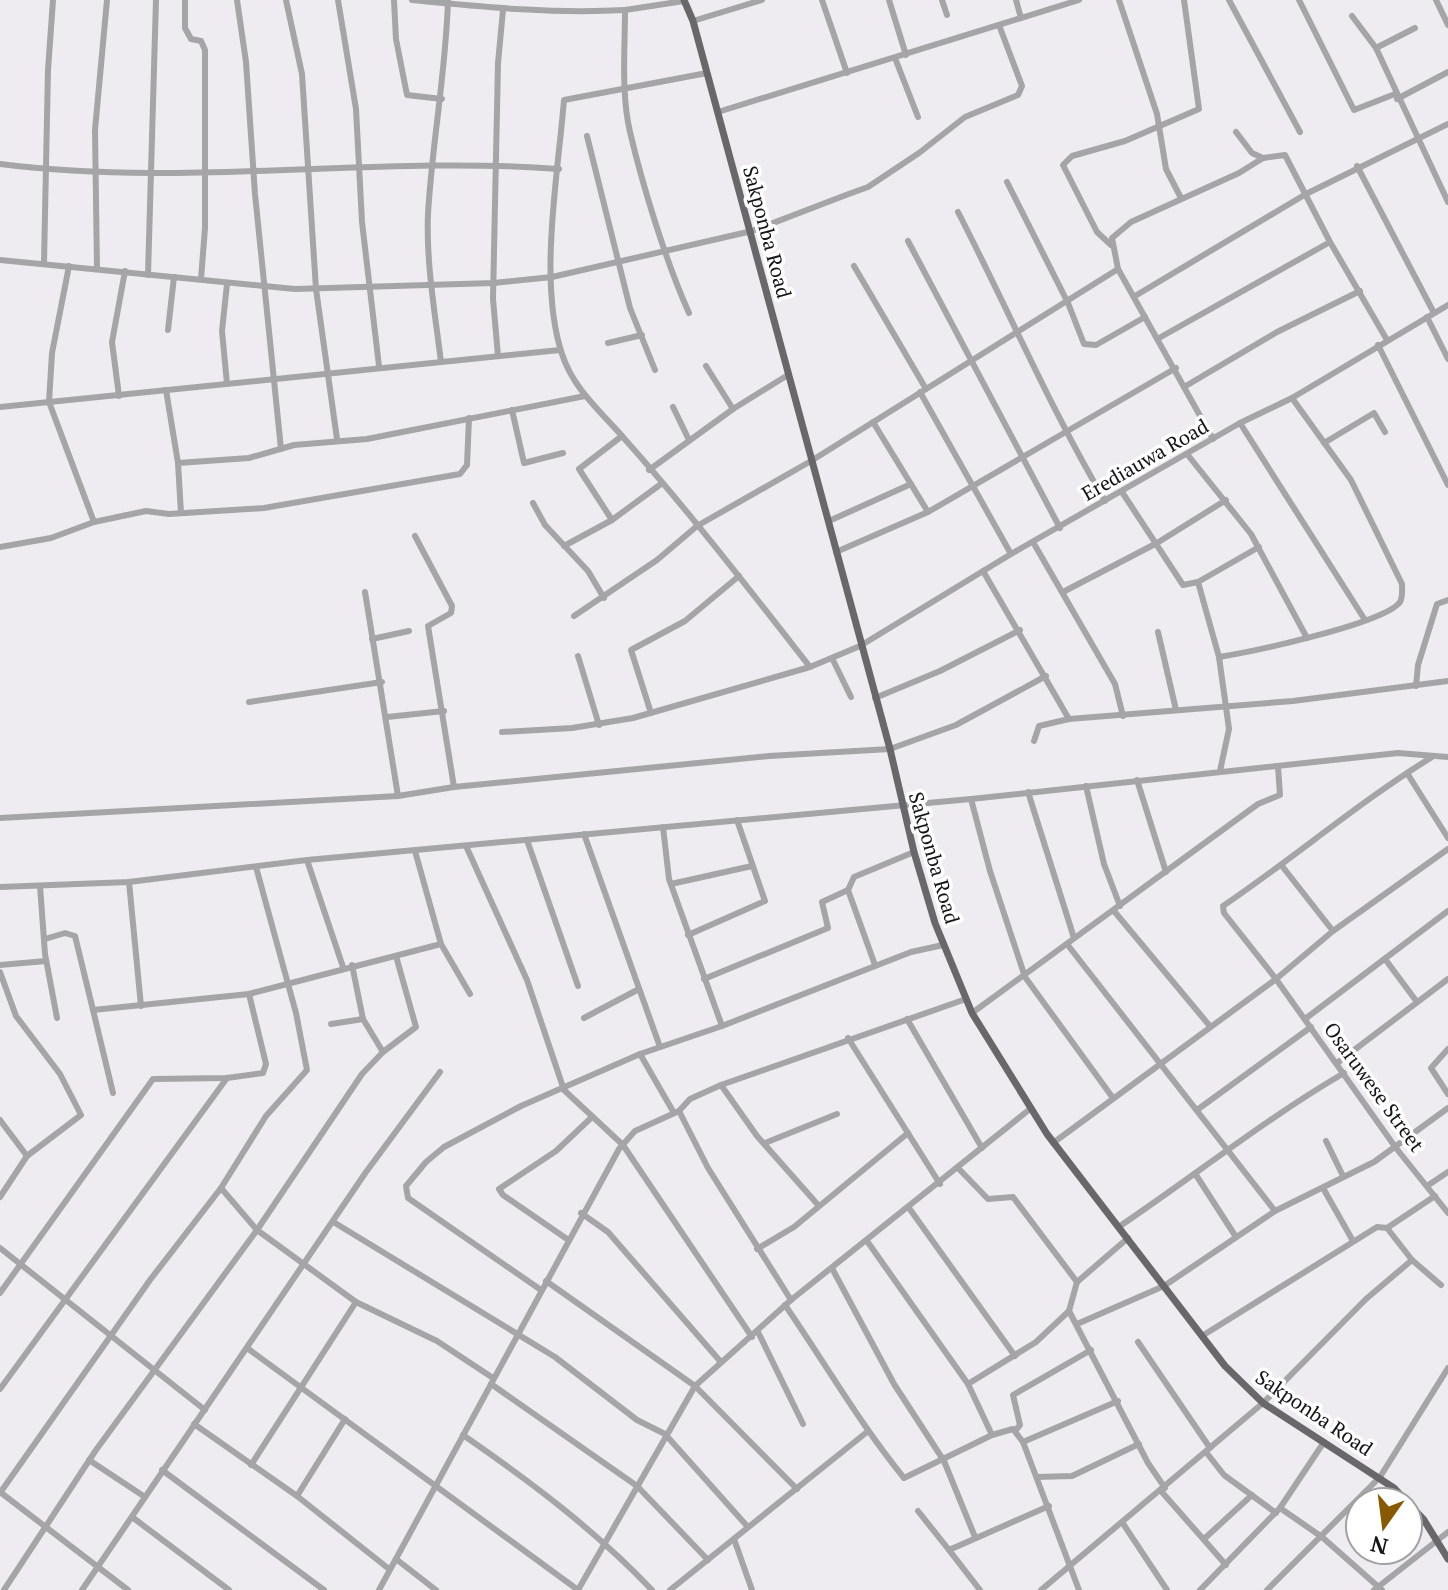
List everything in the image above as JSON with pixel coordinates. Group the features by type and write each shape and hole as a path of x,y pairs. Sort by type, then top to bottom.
{"main road":[{"name":"Sakponba Road","path":"684,1 693,21 752,231 860,646 890,749 914,852 943,945 972,1013 1053,1143 1225,1366 1263,1403 1380,1477 1408,1501 1448,1559"}],"street":[{"path":"44,263 48,70 53,0"},
{"path":"97,269 95,130 107,0"},
{"path":"148,275 156,0"},
{"path":"185,0 186,32 191,39 201,41 205,50 205,228 201,279"},
{"path":"237,0 246,62 281,449"},
{"path":"286,0 302,74 316,289 337,439"},
{"path":"338,0 356,109 369,289 379,366"},
{"path":"394,0 396,39 407,95 442,99"},
{"path":"412,0 566,13 625,10 684,1"},
{"path":"693,21 762,0"},
{"path":"822,0 847,73"},
{"path":"889,0 906,55"},
{"path":"942,0 947,15"},
{"path":"1016,0 1021,18"},
{"path":"718,112 1079,0"},
{"path":"1119,0 1159,127 1166,169 1181,198"},
{"path":"1184,0 1200,106 1194,113 1159,127 1072,156 1063,165 1097,232 1111,245 1118,269 1213,439"},
{"path":"1229,0 1300,132"},
{"path":"1299,0 1354,110 1396,96 1448,72"},
{"path":"1436,0 1448,25"},
{"path":"441,362 428,236 448,2"},
{"path":"498,356 494,283 498,63 503,10"},
{"path":"625,10 630,131 672,275 689,313"},
{"path":"1352,16 1376,48 1448,202"},
{"path":"0,260 266,288 316,289 494,283 552,277 619,263 666,248 752,231 868,187 965,117 1018,95 1022,86 999,25"},
{"path":"1376,48 1415,28"},
{"path":"895,58 918,117"},
{"path":"707,73 564,100 552,277 560,350 569,372 585,396 739,576 810,667"},
{"path":"1135,296 1306,194 1357,166 1448,124"},
{"path":"1236,132 1252,153 1263,158"},
{"path":"587,136 619,263 655,370"},
{"path":"1111,245 1115,234 1131,222 1239,173 1263,158 1285,155 1330,242 1387,340"},
{"path":"0,164 95,172 434,164 497,164 559,169"},
{"path":"1357,166 1430,315 1448,359"},
{"path":"1007,182 1068,303 1084,344 1090,347 1145,317"},
{"path":"1440,185 1448,182"},
{"path":"958,212 1019,331 1065,433 1105,501"},
{"path":"908,241 1060,528"},
{"path":"1159,338 1330,242"},
{"path":"69,266 52,353 49,402 94,522"},
{"path":"854,266 923,390 971,487 1011,554"},
{"path":"574,616 604,598 697,526 811,461 1118,269"},
{"path":"119,396 112,342 125,271"},
{"path":"168,330 174,277"},
{"path":"227,284 222,331 227,384"},
{"path":"1184,387 1277,332 1360,291"},
{"name":"Erediauwa Road","path":"502,732 599,725 651,713 810,667 860,646 1011,554 1240,423 1292,398 1448,305"},
{"path":"608,343 642,335"},
{"path":"1378,345 1448,485"},
{"path":"0,407 379,366 560,350"},
{"path":"706,366 733,409"},
{"path":"836,552 928,512 1176,368"},
{"path":"649,470 733,409 788,375"},
{"path":"166,390 178,463 181,513"},
{"path":"178,463 249,458 337,439 367,439 585,396"},
{"path":"1219,657 1307,638 1365,620 1400,602 1402,584 1351,480 1292,398"},
{"path":"673,407 689,440"},
{"path":"512,410 524,463 563,453"},
{"path":"1324,443 1374,413 1385,432"},
{"path":"0,547 51,538 94,522 146,511 181,513 264,508 460,474 467,465 469,418"},
{"path":"873,422 928,512"},
{"path":"1240,423 1365,620"},
{"path":"612,520 579,469 622,436"},
{"path":"1187,454 1226,500 1259,547 1307,638"},
{"path":"564,546 612,520 661,484"},
{"path":"829,521 911,484"},
{"path":"1122,492 1183,585 1198,582 1259,547"},
{"path":"1063,592 1157,543 1226,500"},
{"path":"533,503 537,515 588,571 604,598"},
{"path":"415,536 452,606 451,613 428,626 454,787"},
{"path":"1033,542 1115,684 1123,716"},
{"path":"983,571 1069,719"},
{"path":"651,713 631,650 685,621 739,576"},
{"path":"1198,582 1219,657 1228,740 1220,771"},
{"path":"365,592 382,682 398,796"},
{"path":"1416,686 1418,665 1437,604 1448,600"},
{"path":"875,698 940,671 1020,630"},
{"path":"372,639 409,631"},
{"path":"1158,632 1176,710"},
{"path":"578,656 599,725"},
{"path":"832,658 851,697"},
{"path":"0,818 398,796 454,787 769,756 890,749 956,725 1046,676"},
{"path":"1034,741 1039,726 1069,719 1123,716 1448,681"},
{"path":"249,702 382,682"},
{"path":"387,717 444,711"},
{"path":"0,887 129,882 307,860 528,843 584,834 971,799 1398,753 1448,757"},
{"path":"1333,931 1282,866 1343,816 1432,757"},
{"path":"972,1013 1258,804 1280,795 1278,767"},
{"path":"1407,773 1448,838"},
{"path":"1137,780 1166,872"},
{"path":"1086,786 1117,908 1209,1025"},
{"path":"1028,792 1074,938"},
{"path":"971,799 993,883 1025,977 1113,1098"},
{"path":"688,935 765,901 737,820"},
{"path":"663,827 671,884 722,1026"},
{"path":"584,834 660,1047"},
{"path":"528,843 578,986"},
{"path":"466,846 527,980 564,1090 623,1145 755,1334 803,1424"},
{"path":"1053,1143 1209,1025 1276,979 1333,931 1448,849"},
{"path":"415,851 441,944 470,994"},
{"path":"704,979 828,928 822,902 848,890 854,877 914,852"},
{"path":"307,860 343,967"},
{"path":"671,884 752,866"},
{"name":"Osaruwese Street","path":"1282,866 1222,909 1311,1027 1396,1148 1448,1213"},
{"path":"128,1590 0,1492 113,1337 150,1280 221,1188 266,1116 307,1070 256,867"},
{"path":"129,882 141,1006"},
{"path":"40,886 46,961 57,1018"},
{"path":"848,890 875,965"},
{"path":"1305,1019 1448,911"},
{"path":"45,939 65,933 75,936 113,1093"},
{"path":"93,1010 249,994 288,986 296,979 441,944"},
{"path":"1067,944 1275,1211"},
{"path":"541,1290 405,1193 426,1162 444,1147 521,1106 564,1090 640,1054 722,1026 875,965 943,945"},
{"path":"4,1590 89,1460 257,1230 362,1074 383,1052 416,1027 396,956"},
{"path":"1385,959 1417,1002"},
{"path":"0,1197 27,1156 81,1115 60,1074 16,1016 1,968 46,961"},
{"path":"352,965 363,1019 383,1052"},
{"path":"1337,1063 1448,979"},
{"path":"584,1018 639,989"},
{"path":"0,1293 130,1107 153,1079 227,1078 258,1075 266,1069 249,994"},
{"path":"379,1590 581,1213 635,1131 676,1112 690,1099 721,1085 966,999"},
{"path":"331,1024 363,1019"},
{"path":"907,1019 982,1148"},
{"path":"1197,1110 1311,1027"},
{"path":"848,1038 940,1184"},
{"path":"1448,1049 1431,1068 1448,1094"},
{"path":"640,1054 788,1302 851,1400 867,1432 904,1478 992,1435 1010,1428 1015,1431 1023,1442 1049,1506 1079,1590"},
{"path":"82,1590 162,1470 440,1072"},
{"path":"1120,1226 1231,1151 1298,1100 1344,1073"},
{"path":"0,1389 227,1078"},
{"path":"721,1085 819,1206"},
{"path":"1077,1324 1164,1286 1275,1211 1396,1148 1448,1108"},
{"path":"247,1348 578,1590 695,1386 788,1302 833,1270 1030,1109"},
{"path":"768,1146 773,1140 837,1114"},
{"path":"567,1239 499,1189 556,1151 591,1118"},
{"path":"0,1120 27,1156"},
{"path":"757,1249 794,1227 908,1133"},
{"path":"1326,1141 1343,1176"},
{"path":"959,1169 988,1199 1013,1197 1077,1282"},
{"path":"1427,1186 1448,1172"},
{"path":"1196,1175 1236,1237"},
{"path":"221,1188 257,1230 356,1302 437,1341 637,1486 708,1560"},
{"path":"1323,1188 1353,1241"},
{"path":"1202,1336 1353,1241 1377,1227 1387,1228 1435,1196"},
{"path":"909,1208 1015,1356"},
{"path":"581,1213 608,1232 665,1302 720,1361"},
{"path":"335,1223 555,1357 637,1420 665,1434 747,1526"},
{"path":"1387,1228 1412,1260 1441,1285"},
{"path":"968,1384 1015,1356 1069,1311 1077,1282 1128,1238"},
{"path":"867,1241 968,1384 992,1435"},
{"path":"0,1248 205,1410"},
{"path":"1041,1590 1263,1403 1366,1299 1412,1260"},
{"path":"833,1270 894,1384 944,1461 975,1537"},
{"path":"546,1281 695,1386 797,1489"},
{"path":"251,1465 356,1302"},
{"path":"1069,1311 1163,1489 1226,1565"},
{"path":"1138,1342 1224,1475 1322,1537 1378,1589 1448,1532"},
{"path":"1015,1431 1020,1425 1013,1395 1091,1350"},
{"path":"1267,1590 1380,1477 1448,1368"},
{"path":"1023,1442 1118,1401"},
{"path":"297,1496 345,1419"},
{"path":"194,1424 297,1496 389,1569"},
{"path":"670,1590 867,1432"},
{"path":"463,1435 545,1491 607,1543 652,1590"},
{"path":"1200,1590 1278,1511 1324,1442"},
{"path":"1037,1477 1072,1476 1139,1444"},
{"path":"89,1460 145,1497"},
{"path":"162,1470 324,1590"},
{"path":"1204,1539 1252,1495"},
{"path":"949,1550 1049,1506"},
{"path":"918,1511 980,1590"},
{"path":"132,1517 229,1590"},
{"path":"1122,1522 1167,1590"},
{"path":"734,1539 752,1590"},
{"path":"396,1559 436,1590"},
{"path":"562,1590 567,1584"}]}
